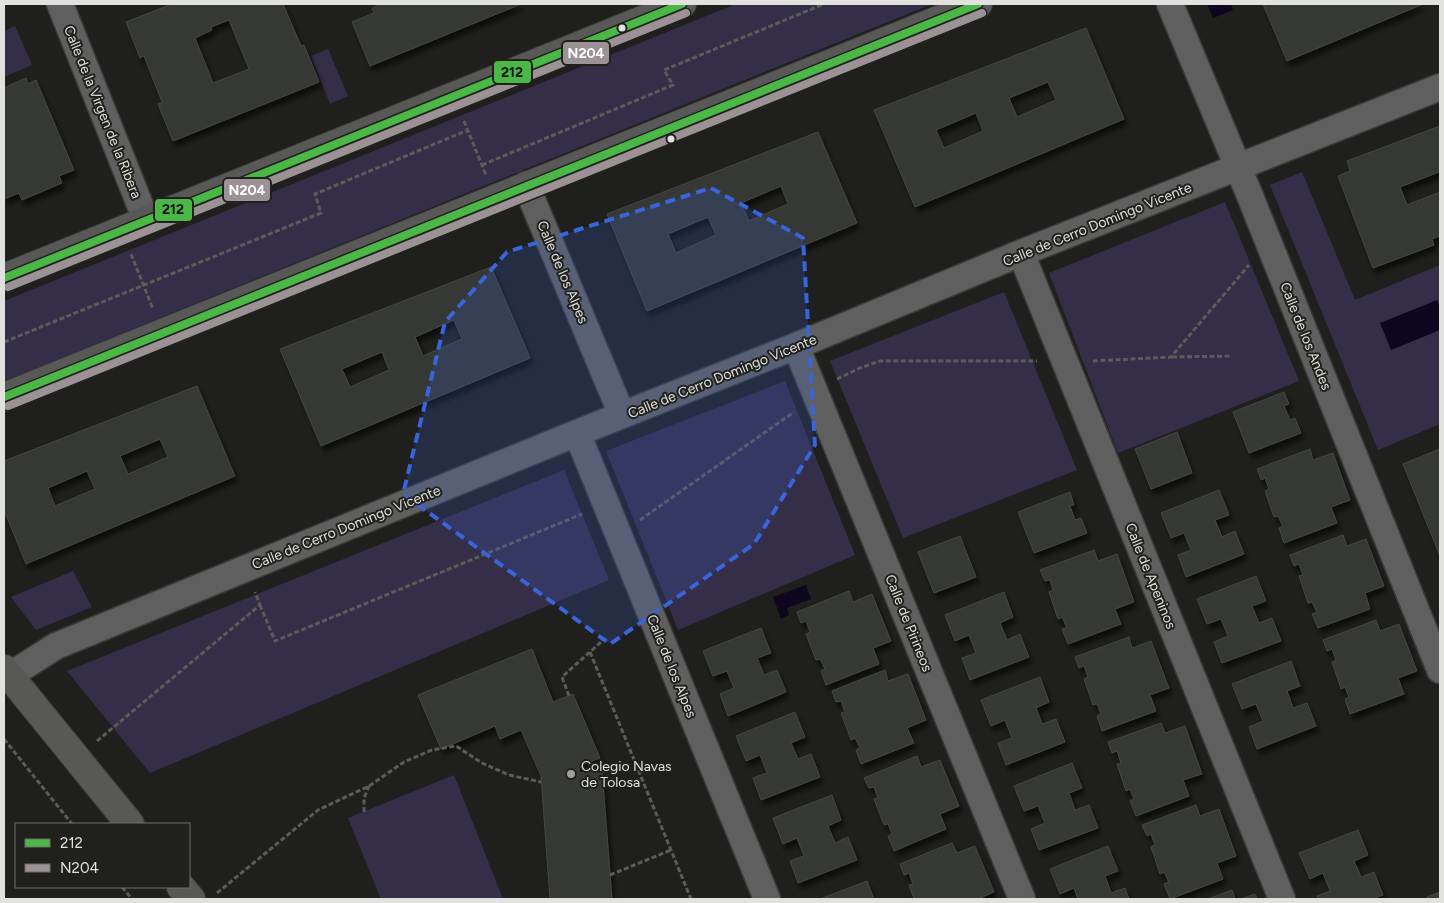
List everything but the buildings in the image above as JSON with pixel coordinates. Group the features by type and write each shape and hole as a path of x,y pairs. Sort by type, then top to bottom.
{"street":[{"name":"Calle de la Virgen de la Ribera","path":"60,4 146,220"},
{"path":"4,278 682,4"},
{"path":"4,397 978,4"},
{"name":"Calle de los Andes","path":"1170,4 1440,670"},
{"name":"Calle de Cerro Domingo Vicente","path":"6,673 56,646 577,433 796,346 1021,253 1440,87"},
{"name":"Calle de los Alpes","path":"526,185 622,415"},
{"name":"Calle de Apeninos","path":"1021,253 1282,899"},
{"name":"Calle de Pirineos","path":"796,346 1022,899"},
{"name":"Calle de los Alpes","path":"577,433 767,899"},
{"path":"6,673 129,823"},
{"path":"184,888 204,896"}],"path":[{"path":"482,165 673,85 664,70 824,4"},
{"path":"454,96 496,198"},
{"path":"4,342 321,213 316,194 468,130"},
{"path":"121,230 163,333"},
{"path":"1171,357 1250,264"},
{"path":"618,534 817,396 837,380 860,368 880,361 1083,362 1232,356"},
{"path":"246,569 275,641 606,504"},
{"path":"77,758 260,605"},
{"path":"568,696 562,677 601,642"},
{"path":"590,652 691,899"},
{"path":"4,739 71,823"},
{"path":"204,896 318,810 369,786 404,762 432,750 456,746 482,763 510,775 541,782"},
{"path":"364,812 364,798 369,786"},
{"path":"610,875 671,850"},
{"path":"123,888 132,899"}],"highlighted area":[{"path":"711,188 803,238 815,445 754,544 610,644 403,494 445,322 507,252"}],"shaded area":[{"path":"736,4 932,4 4,381 4,301"},
{"path":"1207,4 1231,4 1233,10 1213,18"},
{"path":"15,26 32,65 4,77 4,31"},
{"path":"328,49 348,96 330,104 311,56"},
{"path":"1302,172 1355,300 1440,265 1440,424 1378,450 1270,185"},
{"path":"1225,202 1299,381 1118,453 1049,273"},
{"path":"1004,292 1077,470 903,538 830,361"},
{"path":"1437,300 1440,307 1440,330 1391,350 1380,323"},
{"path":"785,381 855,555 678,630 606,451"},
{"path":"564,470 609,580 150,773 67,671"},
{"path":"73,571 92,607 36,630 11,597"},
{"path":"806,585 811,599 787,608 789,615 781,619 773,597"},
{"path":"454,775 503,899 381,899 348,818"}],"transit line":[{"name":"212","path":"4,278 682,4"},
{"name":"212","path":"4,397 978,4"},
{"name":"N204","path":"8,287 686,13"},
{"name":"N204","path":"8,406 982,13"}],"place":[{"name":"Colegio Navas de Tolosa","path":"571,774"}]}
